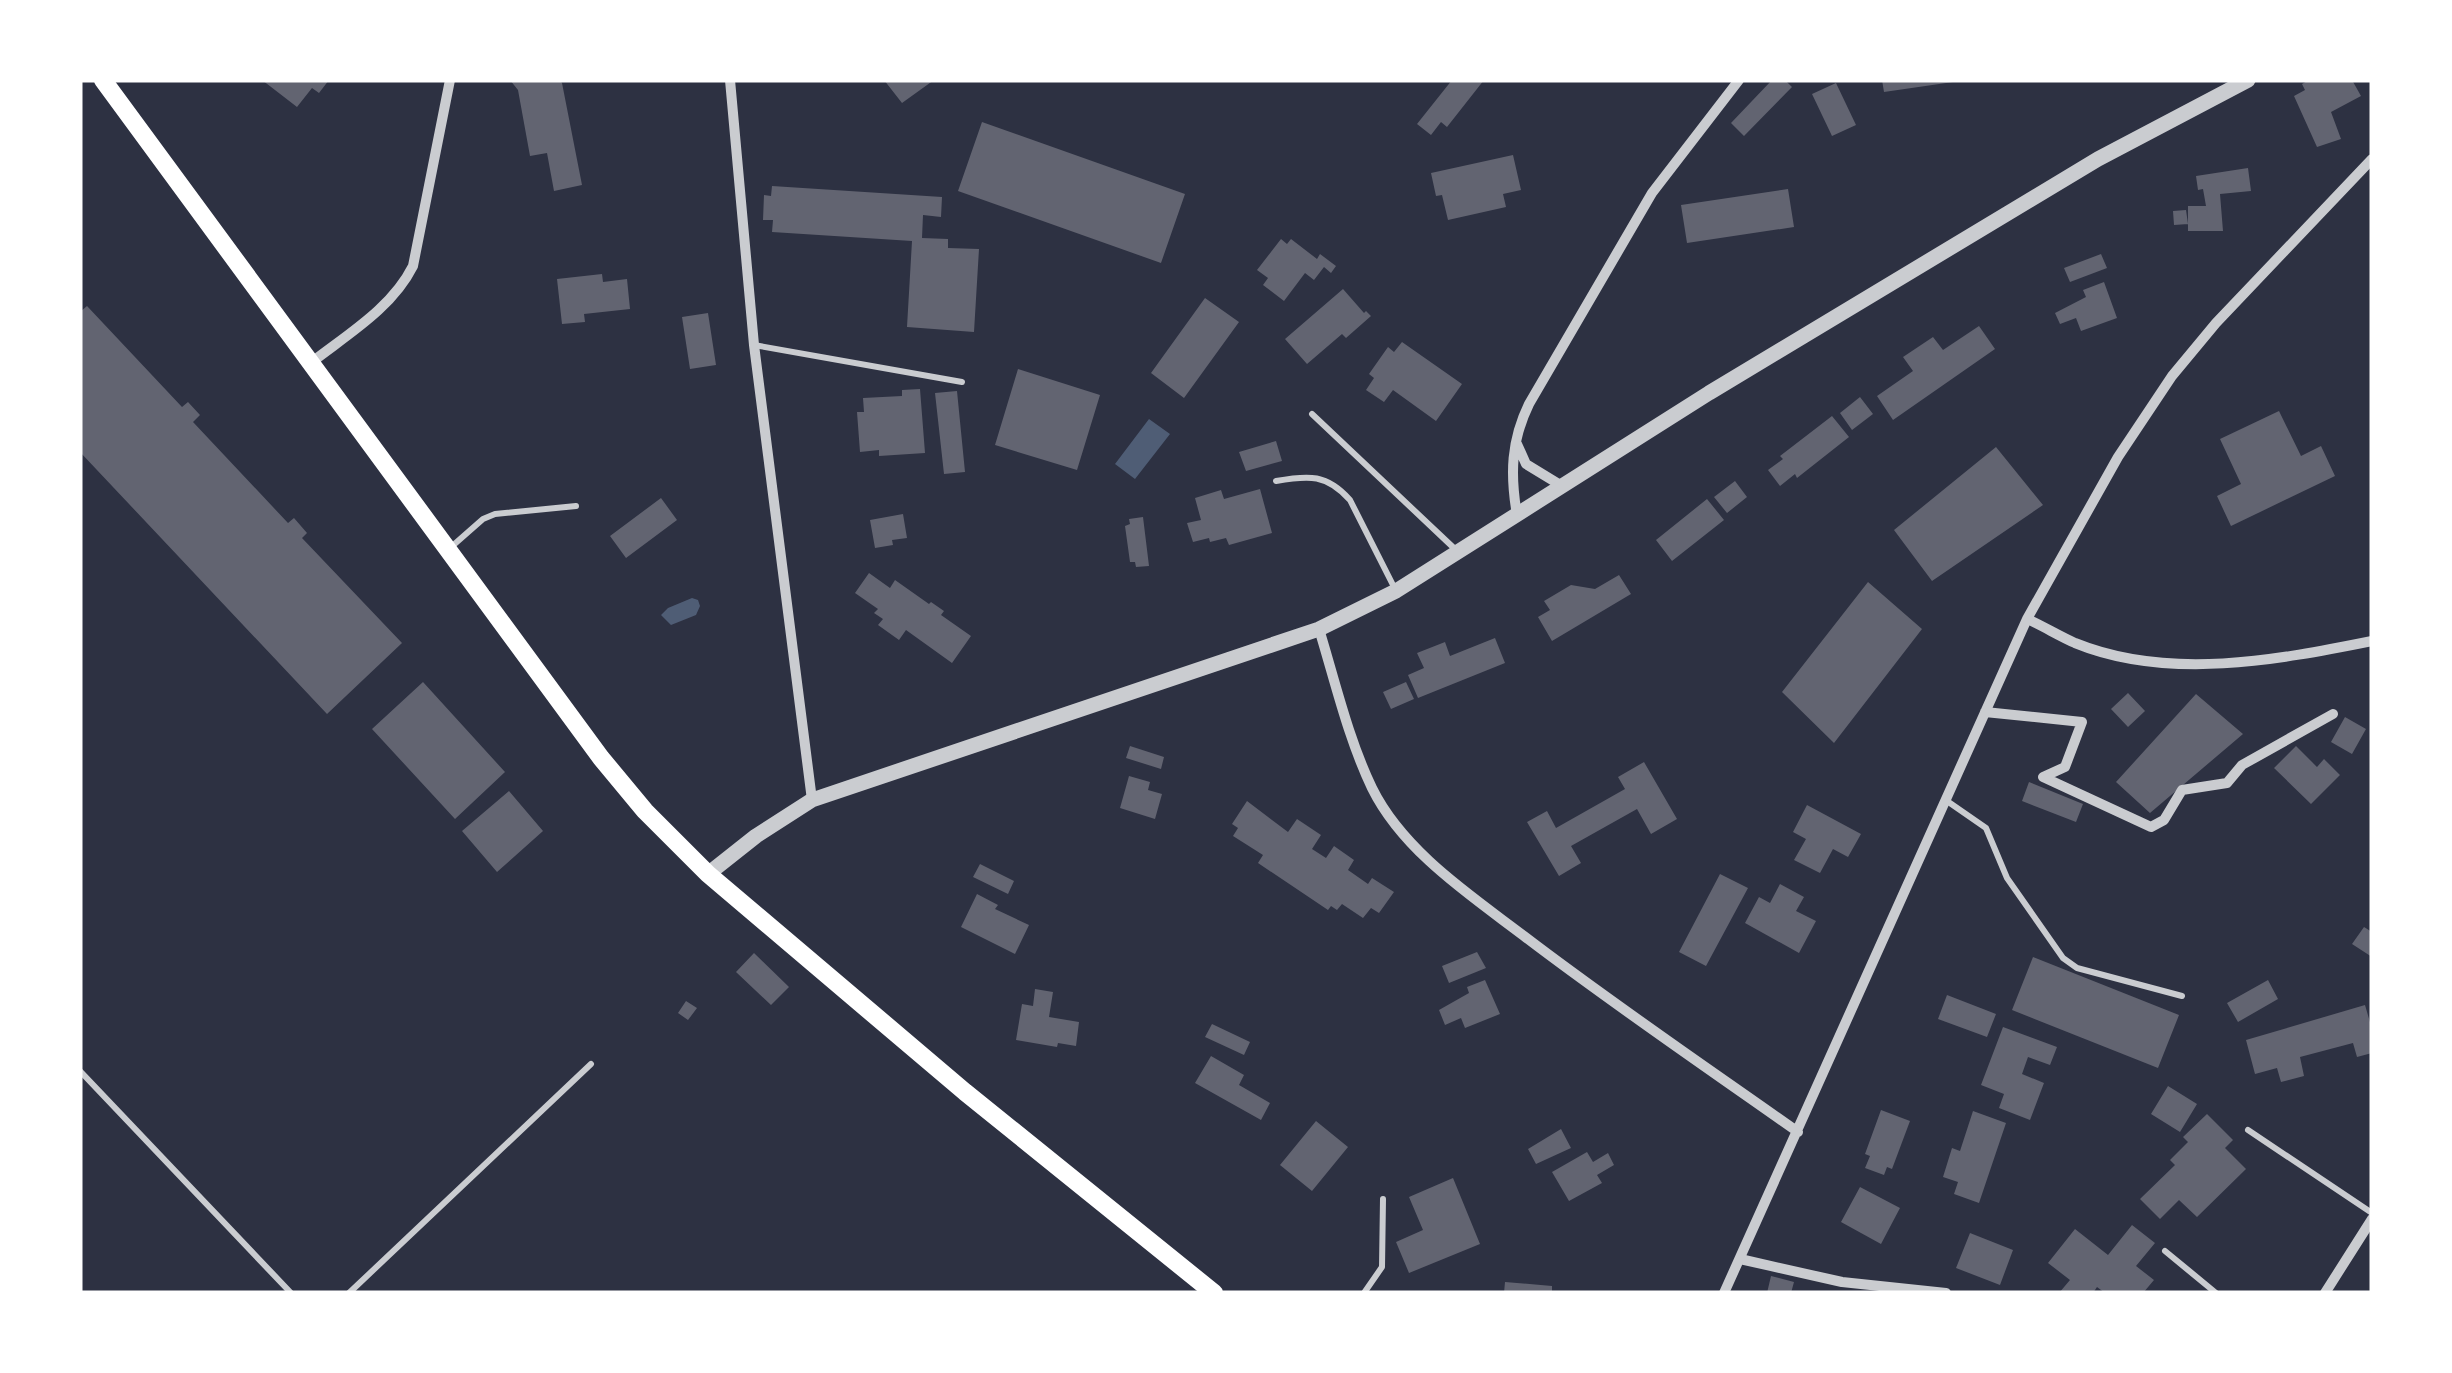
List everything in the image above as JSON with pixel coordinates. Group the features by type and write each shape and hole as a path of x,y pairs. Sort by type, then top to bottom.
{"main road":[{"path":"103,80 600,758 645,811 708,874 965,1092 1214,1293"}],"street":[{"path":"312,362 384,305 406,282 414,266 450,80"},
{"path":"730,80 754,345 812,800"},
{"path":"1516,515 1512,471 1515,438 1530,404 1652,193 1739,80"},
{"path":"708,874 756,836 812,800 1319,628 1396,590 1709,393 2082,169 2248,80"},
{"path":"1724,1293 2027,618 2118,457 2172,376 2216,324 2372,159"},
{"path":"1515,438 1526,464 1562,486"},
{"path":"2027,618 2076,643 2113,654 2186,662 2291,657 2372,641"},
{"path":"1319,628 1373,790 1426,856 1471,896 1563,966 1798,1132"},
{"path":"1985,712 2082,722 2066,767 2043,778 2151,827 2164,820 2182,790 2227,783 2242,765 2333,714"},
{"path":"2325,1293 2372,1216"},
{"path":"1740,1260 1842,1282 1946,1293"}],"lane":[{"path":"754,345 962,382"},
{"path":"1312,414 1459,552"},
{"path":"1276,481 1308,475 1340,489 1350,500 1396,590"},
{"path":"448,549 482,519 496,514 576,506"},
{"path":"1946,800 1986,828 2007,878 2063,958 2077,968 2182,996"},
{"path":"349,1293 591,1064"},
{"path":"80,1071 291,1293"},
{"path":"2248,1130 2372,1216"},
{"path":"1364,1293 1382,1267 1383,1198"},
{"path":"2166,1251 2216,1293"}],"water":[{"path":"1149,419 1170,434 1135,479 1115,464"},
{"path":"692,598 700,606 696,615 671,625 661,615 668,608"}],"building":[{"path":"262,80 329,80 319,93 312,88 297,107"},
{"path":"510,80 560,80 582,185 554,191 547,153 530,156 518,90"},
{"path":"884,80 934,80 902,103"},
{"path":"1452,80 1484,80 1447,127 1441,122 1431,135 1417,124"},
{"path":"1772,80 1785,80 1792,87 1744,136 1731,123"},
{"path":"1882,80 1952,80 1953,82 1884,92"},
{"path":"2309,80 2352,80 2361,96 2331,112 2341,139 2317,147 2294,96 2305,90 2302,84"},
{"path":"1836,83 1856,125 1832,136 1812,94"},
{"path":"982,122 1185,194 1161,263 958,191"},
{"path":"1513,155 1521,190 1503,194 1506,207 1448,220 1442,195 1436,196 1431,173"},
{"path":"2248,168 2251,191 2220,194 2223,231 2188,231 2188,206 2206,206 2196,176"},
{"path":"772,186 942,197 941,217 923,215 922,238 948,239 948,248 979,249 974,332 907,327 912,241 772,232 773,220 763,220 764,195 771,196"},
{"path":"1788,189 1794,227 1687,243 1681,205"},
{"path":"2186,210 2188,224 2174,225 2173,211"},
{"path":"1281,239 1287,244 1291,239 1317,259 1320,254 1336,266 1331,273 1324,267 1314,280 1305,273 1284,301 1263,285 1268,278 1257,270"},
{"path":"2101,254 2107,268 2070,282 2064,268"},
{"path":"602,274 603,282 627,279 630,309 584,314 585,322 562,324 557,279"},
{"path":"2104,282 2117,318 2081,331 2076,318 2060,324 2055,313 2086,297 2083,290"},
{"path":"1343,289 1371,316 1307,364 1285,339"},
{"path":"1205,298 1239,322 1184,398 1151,373"},
{"path":"87,306 182,407 188,402 200,415 193,422 288,523 294,518 307,533 302,538 402,643 327,714 80,452 80,312"},
{"path":"708,313 716,365 690,369 682,317"},
{"path":"1979,326 1995,349 1893,420 1877,396 1913,371 1903,357 1933,337 1943,350"},
{"path":"1402,342 1462,384 1436,421 1393,390 1384,402 1366,390 1374,378 1369,374 1388,347 1394,352"},
{"path":"1018,369 1100,395 1077,470 995,445"},
{"path":"920,389 925,453 879,456 879,450 860,452 857,412 864,412 863,398 902,396 902,390"},
{"path":"957,391 965,472 944,474 935,393"},
{"path":"1860,397 1873,414 1852,430 1840,413"},
{"path":"2279,411 2301,456 2321,446 2335,476 2231,526 2217,496 2241,484 2220,439"},
{"path":"1832,416 1849,437 1797,478 1795,474 1780,486 1768,470"},
{"path":"1276,441 1282,461 1246,471 1239,452"},
{"path":"1996,447 2043,505 1932,581 1894,530"},
{"path":"1735,481 1747,497 1727,513 1714,497"},
{"path":"1260,489 1272,533 1229,545 1226,538 1193,542 1187,523 1201,520 1195,498 1221,490 1224,499"},
{"path":"661,498 677,520 626,558 610,536"},
{"path":"1707,499 1724,520 1672,561 1656,540"},
{"path":"903,514 907,538 875,548 870,520"},
{"path":"1143,517 1149,566 1136,567 1135,562 1130,562 1125,526 1130,524 1129,519"},
{"path":"869,573 890,588 895,580 931,602 944,611 941,615 971,636 952,663 906,630 899,640 878,625 883,619 874,613 878,609 855,593"},
{"path":"1619,575 1631,594 1552,641 1538,617 1550,610 1544,601 1571,585 1595,589"},
{"path":"1868,582 1922,629 1834,743 1782,692"},
{"path":"1495,638 1505,663 1418,698 1408,675 1424,668 1417,653 1445,642 1450,656"},
{"path":"423,682 505,772 455,819 372,729"},
{"path":"1406,682 1414,699 1391,709 1383,692"},
{"path":"2128,693 2145,711 2128,727 2111,709"},
{"path":"2196,694 2243,734 2150,813 2116,782"},
{"path":"2345,717 2366,729 2352,754 2331,742"},
{"path":"1130,746 1164,757 1161,769 1126,758"},
{"path":"2296,746 2317,767 2324,759 2340,775 2311,804 2274,768"},
{"path":"1644,762 1677,819 1651,834 1637,809 1571,846 1581,863 1559,876 1527,822 1547,811 1556,828 1625,789 1618,777"},
{"path":"1129,776 1150,782 1148,790 1162,794 1155,819 1120,808"},
{"path":"2029,782 2083,804 2076,822 2022,801"},
{"path":"509,791 543,831 497,872 462,831"},
{"path":"1247,801 1288,832 1297,819 1321,835 1312,849 1326,858 1334,846 1354,860 1348,870 1368,884 1372,878 1394,892 1379,913 1371,908 1363,918 1342,904 1337,910 1331,906 1328,910 1258,863 1263,855 1233,836 1238,828 1232,824"},
{"path":"1807,805 1861,834 1848,857 1833,849 1820,873 1794,860 1806,839 1793,832"},
{"path":"980,864 1014,881 1008,894 973,877"},
{"path":"1720,874 1748,888 1706,966 1679,952"},
{"path":"1780,884 1804,897 1796,911 1816,921 1799,953 1745,923 1759,897 1770,903"},
{"path":"977,894 998,905 995,909 1029,925 1015,954 961,927"},
{"path":"2364,927 2372,932 2372,957 2352,944"},
{"path":"1477,952 1486,968 1449,983 1442,966"},
{"path":"754,953 789,987 771,1005 736,972"},
{"path":"2033,957 2179,1015 2158,1068 2012,1010"},
{"path":"1485,980 1500,1014 1465,1028 1461,1018 1445,1025 1439,1010 1469,993 1467,987"},
{"path":"2268,980 2278,999 2238,1022 2227,1003"},
{"path":"1035,989 1053,992 1049,1017 1079,1022 1076,1046 1016,1040 1022,1004 1033,1006"},
{"path":"1947,995 1996,1014 1987,1037 1938,1019"},
{"path":"686,1001 697,1008 688,1020 678,1013"},
{"path":"2365,1005 2372,1029 2372,1053 2357,1057 2353,1043 2300,1057 2304,1076 2281,1082 2277,1068 2255,1074 2246,1040"},
{"path":"1212,1024 1250,1042 1244,1055 1205,1037"},
{"path":"2003,1027 2057,1047 2050,1065 2028,1057 2022,1074 2044,1083 2030,1120 1999,1108 2004,1094 1981,1085"},
{"path":"1211,1056 1244,1075 1239,1085 1270,1103 1261,1120 1195,1083"},
{"path":"2168,1086 2197,1104 2180,1132 2151,1114"},
{"path":"1881,1110 1910,1121 1892,1169 1887,1167 1884,1175 1865,1168 1870,1156 1865,1154"},
{"path":"1973,1111 2006,1123 1979,1203 1954,1194 1958,1182 1943,1177 1952,1148 1960,1151"},
{"path":"2207,1114 2233,1140 2225,1148 2246,1169 2197,1217 2179,1200 2160,1219 2140,1199 2175,1165 2170,1160 2188,1142 2183,1137"},
{"path":"1316,1121 1348,1147 1312,1191 1280,1165"},
{"path":"1561,1129 1571,1148 1536,1164 1528,1149"},
{"path":"1587,1152 1593,1162 1608,1153 1614,1165 1597,1175 1602,1183 1569,1201 1552,1172"},
{"path":"1453,1178 1480,1244 1409,1273 1396,1242 1423,1230 1409,1197"},
{"path":"1860,1187 1900,1208 1881,1244 1841,1222"},
{"path":"2132,1225 2155,1243 2136,1266 2154,1280 2143,1293 2105,1293 2097,1287 2093,1293 2059,1293 2070,1280 2048,1263 2075,1229 2108,1255"},
{"path":"1970,1233 2013,1250 2000,1285 1956,1268"},
{"path":"1771,1276 1794,1282 1791,1293 1767,1293"},
{"path":"1505,1282 1552,1286 1552,1293 1504,1293"}]}
